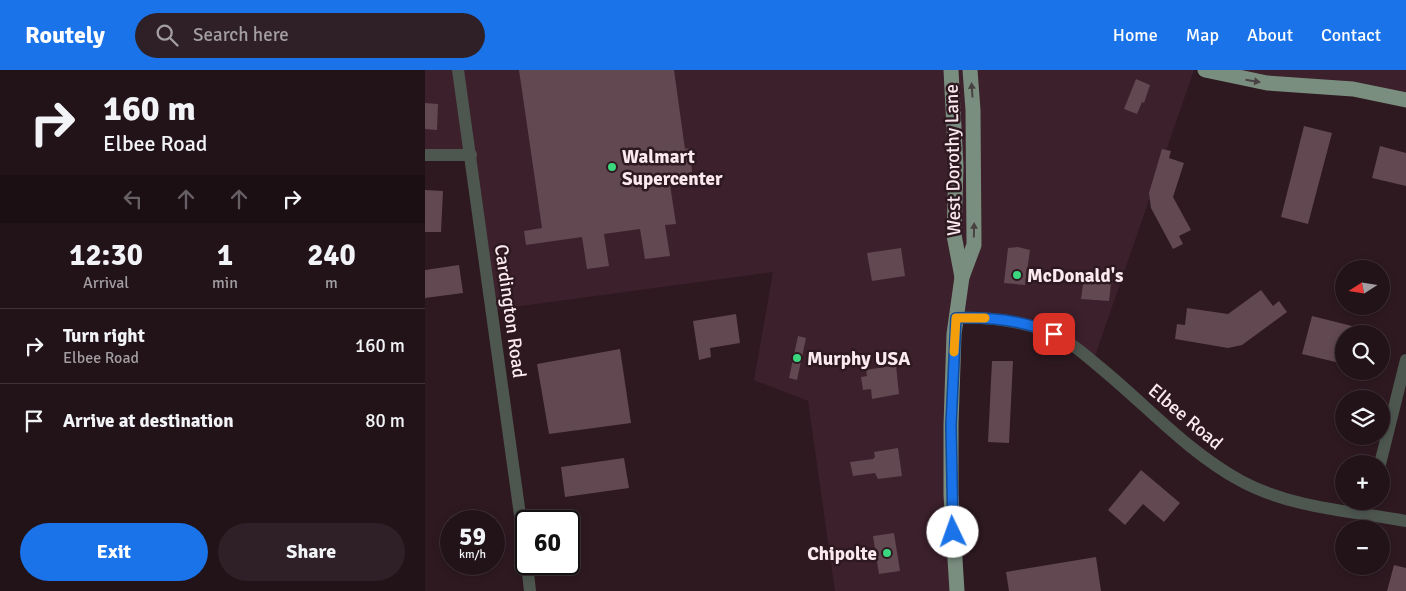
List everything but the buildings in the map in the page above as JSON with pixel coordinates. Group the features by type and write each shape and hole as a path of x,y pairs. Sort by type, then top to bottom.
{"main road":[{"name":"West Dorothy Lane","path":"951,70 956,166 954,235 962,277"},
{"name":"West Dorothy Lane","path":"957,591 950,457 956,318 962,277 974,245 970,70"},
{"path":"1205,70 1267,83 1353,89 1406,100"}],"street":[{"name":"Cardington Road","path":"458,70 519,510"},
{"path":"425,155 471,155"},
{"name":"Elbee Road","path":"956,318 1002,320 1047,331 1079,350 1208,460 1241,482 1293,501 1406,521"},
{"path":"1382,455 1406,360"},
{"path":"1367,514 1368,510"},
{"path":"528,575 530,591"}],"shaded area":[{"path":"425,70 1194,70 1093,362 1054,334 957,318 957,591 835,591 808,401 754,380 773,272 491,310 471,156 425,154"},
{"path":"1213,70 1406,70 1406,100"}],"slow traffic":[{"path":"954,352 956,318 985,318"}],"place":[{"name":"Walmart Supercenter","path":"612,167"},
{"name":"McDonald's","path":"1017,275"},
{"name":"Murphy USA","path":"797,358"},
{"name":"Chipolte","path":"887,553"}],"route":[{"path":"953,532 951,425 956,318 1002,320 1021,323 1054,334"}]}
